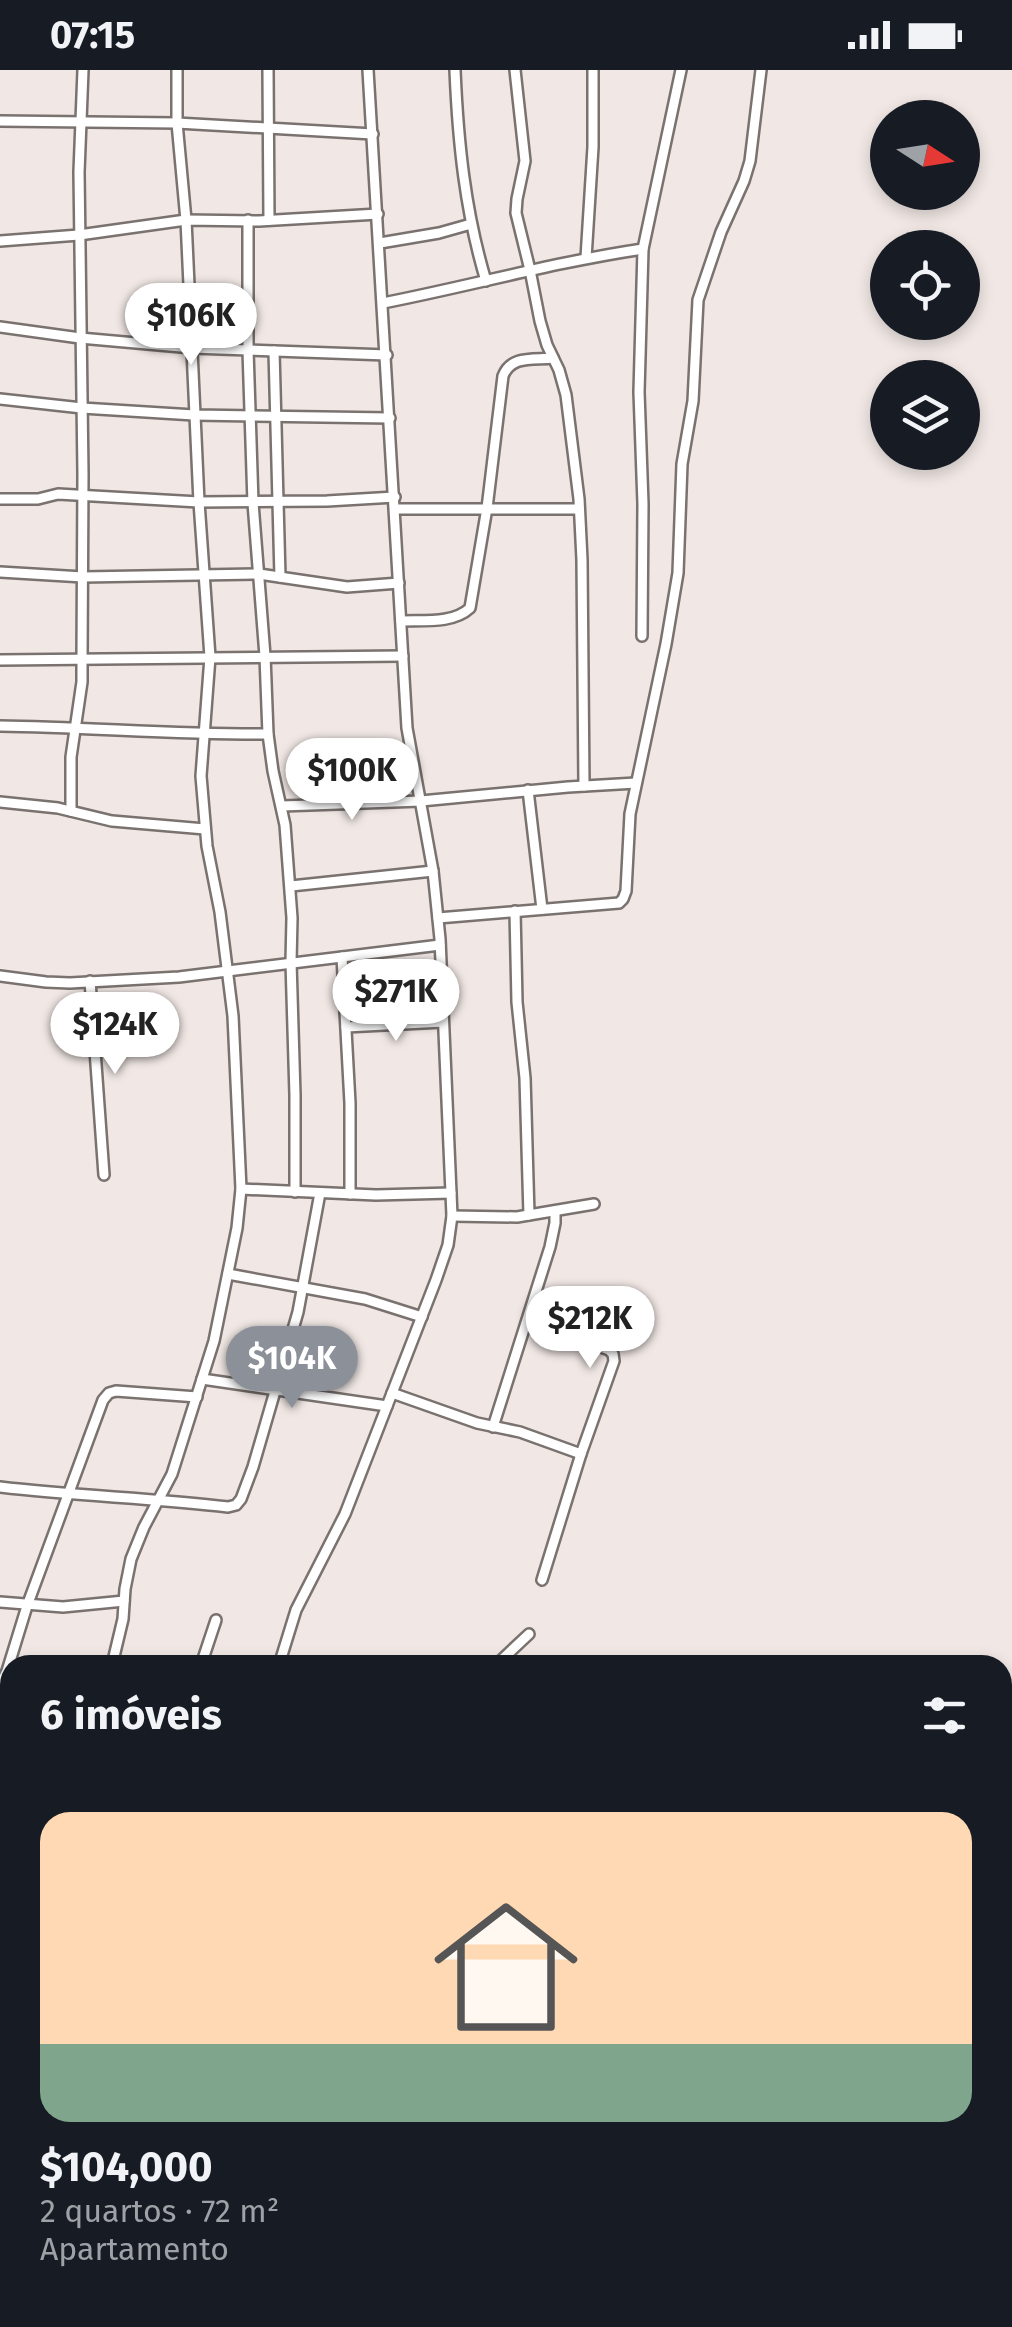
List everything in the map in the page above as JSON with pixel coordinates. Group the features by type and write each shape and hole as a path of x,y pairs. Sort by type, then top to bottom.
{"street":[{"path":"70,811 74,728 82,682 82,70"},
{"path":"114,1655 132,1559 172,1474 214,1341 237,1228 240,1189 238,1078 228,971 205,829 202,776 210,658 198,502 177,70"},
{"path":"268,70 269,220"},
{"path":"283,1655 296,1610 345,1514 422,1317 448,1245 452,1216 438,918 408,728 368,70"},
{"path":"455,70 458,136 471,224 486,280"},
{"path":"516,70 525,161 515,206 540,321 566,395 574,446 582,560 584,786"},
{"path":"586,258 593,70"},
{"path":"642,636 639,392 643,248 680,70"},
{"path":"438,918 619,903 623,899 630,814 678,574 682,464 694,401 698,300 750,160 761,70"},
{"path":"0,122 178,123 373,134"},
{"path":"0,241 186,220 378,214"},
{"path":"248,220 250,417 268,734 282,806 291,886 296,1192"},
{"path":"380,243 471,224"},
{"path":"384,302 643,248"},
{"path":"0,328 192,348 387,355"},
{"path":"274,351 280,577"},
{"path":"402,621 453,618 470,608 503,376 512,362 553,358"},
{"path":"0,399 194,415 390,418"},
{"path":"0,499 38,499 58,494 198,502 394,497"},
{"path":"396,510 579,508"},
{"path":"0,572 83,576 259,574 347,587 400,583"},
{"path":"0,660 404,656"},
{"path":"0,726 268,734"},
{"path":"282,806 421,801 636,784"},
{"path":"528,790 542,909"},
{"path":"0,802 112,821 205,829"},
{"path":"291,886 433,871"},
{"path":"515,911 528,1215"},
{"path":"0,976 46,982 179,977 440,946"},
{"path":"342,957 350,1194"},
{"path":"90,982 104,1175"},
{"path":"346,1027 444,1022"},
{"path":"240,1189 350,1194 451,1192"},
{"path":"0,1487 236,1505 254,1467 276,1388 303,1286 320,1193"},
{"path":"452,1216 528,1215 594,1204"},
{"path":"494,1428 550,1248 555,1211"},
{"path":"228,1274 303,1286 422,1317"},
{"path":"528,1321 609,1350 614,1361 542,1580"},
{"path":"202,1379 387,1406"},
{"path":"12,1655 103,1400 116,1391 197,1397"},
{"path":"392,1393 581,1454"},
{"path":"0,1602 63,1608 124,1601"},
{"path":"204,1655 216,1620"},
{"path":"507,1655 529,1634"}]}
